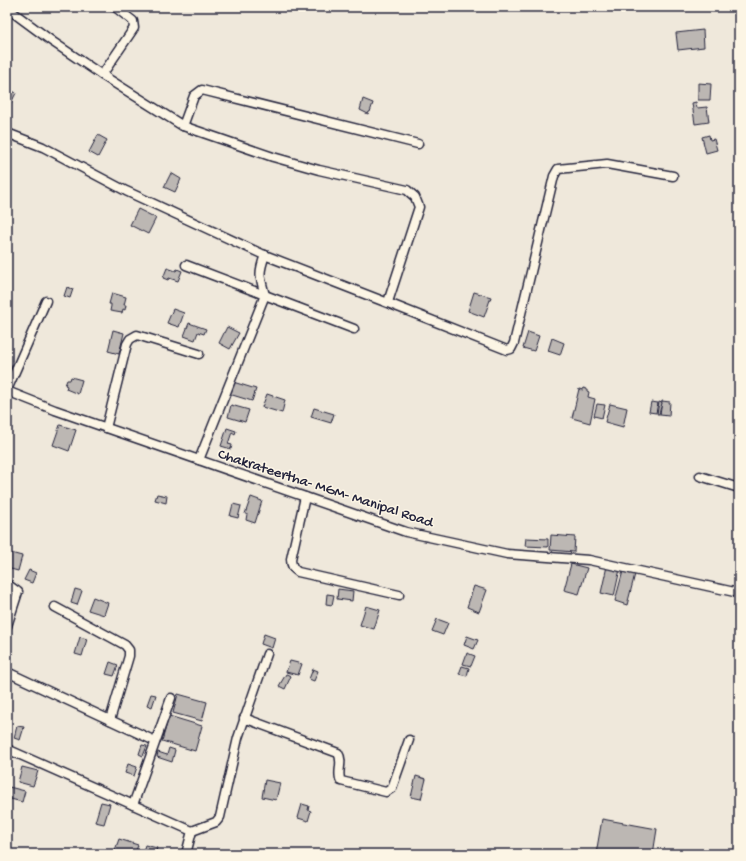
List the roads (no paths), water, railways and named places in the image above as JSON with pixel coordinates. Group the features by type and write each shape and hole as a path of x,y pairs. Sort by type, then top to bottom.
{"street":[{"path":"102,75 134,28 133,21 115,7"},
{"path":"7,8 52,42 183,126 273,157 319,170 407,190 415,197 419,208 388,302"},
{"path":"183,126 194,96 202,90 418,144"},
{"path":"7,133 66,157 126,191 266,255 507,350 511,349 514,343 554,176 558,169 607,164 673,176"},
{"path":"199,460 265,295 260,269 266,255"},
{"path":"186,265 354,329"},
{"path":"7,390 46,301"},
{"path":"106,428 127,344 130,339 137,335 199,354"},
{"name":"Chakrateertha- MGM- Manipal Road","path":"7,390 55,410 406,532 507,554 589,560 739,593"},
{"path":"700,476 739,488"},
{"path":"306,497 291,559 291,565 294,569 298,572 398,595"},
{"path":"7,584 18,592 7,626"},
{"path":"55,607 125,645 129,650 129,656 110,720"},
{"path":"7,749 192,830 216,822 220,817 244,718 267,654"},
{"path":"7,672 155,741"},
{"path":"133,805 171,698"},
{"path":"244,718 338,753 340,759 339,777 341,781 386,792 392,788 409,740"},
{"path":"186,854 192,830"}]}
